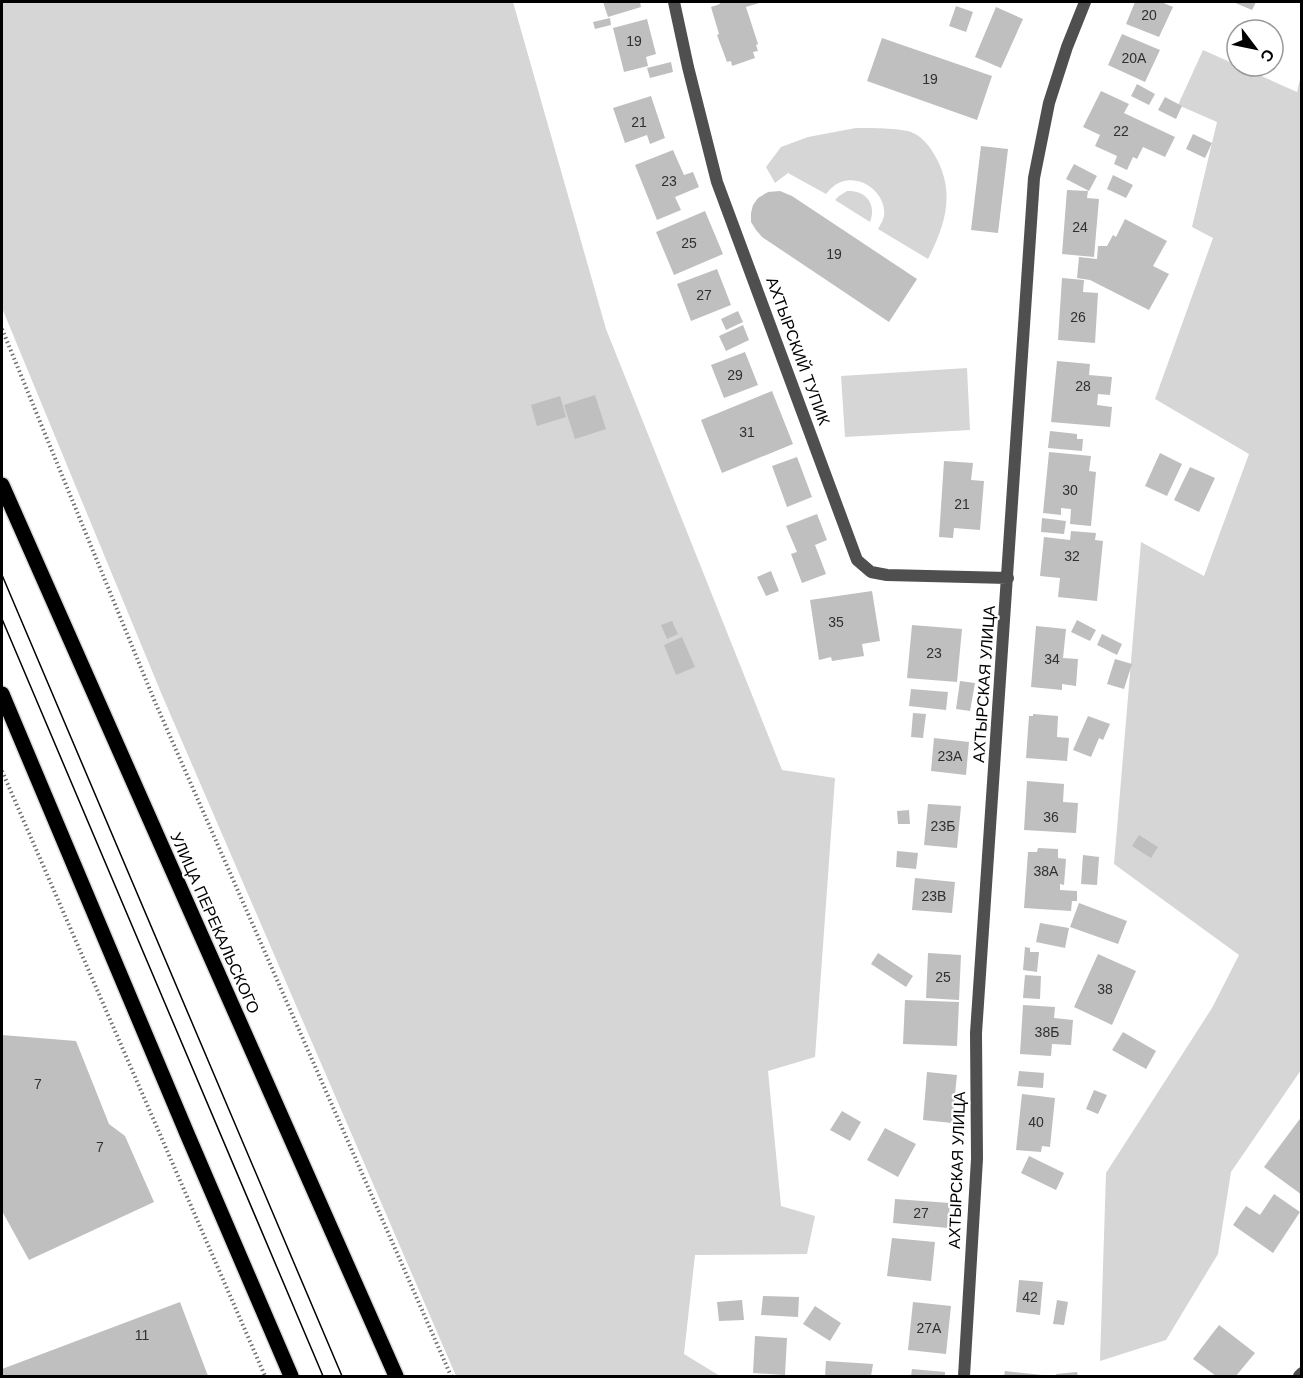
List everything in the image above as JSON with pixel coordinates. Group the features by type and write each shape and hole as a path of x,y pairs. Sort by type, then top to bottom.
{"main road":[{"name":"УЛИЦА ПЕРЕКАЛЬСКОГО","path":"2,485 396,1377"},
{"path":"2,694 291,1377"}],"street":[{"name":"АХТЫРСКИЙ ТУПИК","path":"674,2 717,182 857,560 871,572 887,575 1008,578"},
{"name":"АХТЫРСКАЯ УЛИЦА","path":"964,1377 977,1159 976,1033 1034,178 1049,103 1067,46 1085,2"},
{"path":"1299,1377 1302,1373"}],"path":[{"path":"2,329 155,702 451,1377"},
{"path":"2,771 265,1377"}],"shaded area":[{"path":"2,2 513,2 606,329 782,770 835,778 815,1057 768,1071 781,1206 815,1216 807,1254 695,1255 684,1354 720,1376 456,1376 162,695 2,308"},
{"path":"1203,50 1225,60 1225,78 1266,78 1297,92 1301,75 1301,1070 1231,1172 1218,1254 1166,1340 1100,1361 1106,1173 1212,1008 1239,955 1114,864 1141,542 1204,576 1249,454 1155,399 1213,238 1192,227 1217,122 1178,105"},
{"path":"856,128 911,132 924,141 934,154 941,168 947,194 944,220 928,259 878,229 884,218 882,200 865,183 849,180 841,182 826,194 788,173 775,183 766,167 781,147 808,137"},
{"path":"847,191 860,193 868,199 872,209 870,222 835,200"},
{"path":"967,368 970,430 845,437 841,376"}],"building":[{"path":"603,2 640,2 641,7 608,17"},
{"path":"719,2 759,3 746,7 758,44 756,45 758,51 753,52 755,58 732,66 731,61 727,62 717,35 719,34 711,7 720,4"},
{"path":"1135,2 1161,2 1173,7 1159,37 1126,24"},
{"path":"1233,2 1256,2 1252,10"},
{"path":"956,6 973,12 966,32 949,26"},
{"path":"996,7 1023,19 1001,68 975,57"},
{"path":"610,18 611,25 595,29 593,22"},
{"path":"647,19 656,54 646,57 648,66 624,72 613,28"},
{"path":"1122,34 1160,50 1145,82 1108,65"},
{"path":"882,38 992,76 977,120 867,81"},
{"path":"671,62 673,72 650,78 647,68"},
{"path":"1137,84 1155,94 1149,105 1131,96"},
{"path":"1101,91 1129,104 1124,113 1175,137 1165,157 1143,147 1137,159 1133,157 1127,170 1114,164 1117,156 1095,146 1100,135 1083,127"},
{"path":"651,96 665,138 650,144 647,135 625,143 613,108"},
{"path":"1165,97 1182,106 1176,119 1158,110"},
{"path":"1193,134 1212,143 1205,158 1186,149"},
{"path":"981,146 1008,149 998,233 971,230"},
{"path":"673,150 684,175 693,172 699,187 675,197 681,210 657,220 635,165"},
{"path":"1074,164 1097,176 1089,191 1066,179"},
{"path":"1113,175 1133,185 1126,198 1107,189"},
{"path":"1067,190 1088,191 1087,198 1099,199 1094,257 1062,254"},
{"path":"780,191 792,196 917,279 889,322 762,237 756,230 751,222 753,205 758,198 768,192"},
{"path":"705,211 723,254 674,275 656,232"},
{"path":"1125,219 1167,241 1153,266 1169,274 1149,310 1090,280 1077,278 1079,257 1097,259 1098,246 1107,246 1113,235 1116,237"},
{"path":"717,269 731,305 691,321 677,284"},
{"path":"1062,278 1084,280 1083,292 1098,293 1095,343 1058,340"},
{"path":"738,311 743,322 726,330 721,319"},
{"path":"743,325 749,340 726,351 719,336"},
{"path":"745,352 758,385 724,398 711,365"},
{"path":"1057,361 1090,364 1089,375 1112,377 1110,395 1098,394 1097,405 1112,407 1110,427 1051,422"},
{"path":"772,391 793,444 722,473 701,420"},
{"path":"595,395 606,429 575,439 564,405"},
{"path":"560,396 566,417 537,426 531,405"},
{"path":"1050,431 1077,434 1077,439 1083,439 1082,451 1048,448"},
{"path":"1049,452 1091,456 1089,471 1096,472 1091,526 1070,524 1071,509 1061,508 1061,515 1043,513"},
{"path":"1160,453 1182,464 1167,496 1145,486"},
{"path":"797,457 812,497 787,507 772,466"},
{"path":"944,461 973,463 971,480 984,481 980,530 954,528 953,538 939,537"},
{"path":"1190,467 1215,478 1199,512 1174,500"},
{"path":"817,514 827,540 815,545 826,574 802,583 791,554 797,552 786,526"},
{"path":"1042,518 1066,521 1064,534 1041,532"},
{"path":"1071,531 1096,533 1095,540 1103,541 1097,601 1058,597 1060,578 1040,576 1044,537 1070,540"},
{"path":"771,571 779,591 766,596 757,577"},
{"path":"872,591 880,641 862,644 864,656 832,661 831,657 819,660 810,600"},
{"path":"1077,620 1096,630 1090,641 1071,632"},
{"path":"672,621 678,634 667,639 661,625"},
{"path":"912,625 962,629 957,682 907,678"},
{"path":"1036,626 1066,629 1063,658 1078,659 1076,686 1062,684 1062,690 1031,687"},
{"path":"1102,634 1122,644 1117,655 1097,645"},
{"path":"682,637 695,667 676,675 664,645"},
{"path":"1115,659 1132,664 1124,689 1107,684"},
{"path":"960,681 975,683 970,711 956,709"},
{"path":"911,689 948,692 946,710 909,706"},
{"path":"913,713 926,714 923,738 911,737"},
{"path":"1033,714 1058,716 1057,737 1069,738 1067,761 1026,758 1029,716"},
{"path":"1088,716 1110,724 1103,740 1099,738 1091,757 1073,750"},
{"path":"934,738 969,742 966,775 931,771"},
{"path":"1027,781 1064,784 1063,802 1078,803 1076,833 1024,830"},
{"path":"928,804 961,806 957,848 924,845"},
{"path":"909,810 910,824 898,824 897,811"},
{"path":"1139,835 1158,847 1151,858 1132,846"},
{"path":"1038,848 1058,849 1058,858 1066,859 1064,885 1060,884 1060,890 1077,891 1077,901 1072,901 1071,911 1024,908 1028,852 1037,852"},
{"path":"897,851 918,853 916,869 896,867"},
{"path":"1083,855 1099,857 1097,885 1081,884"},
{"path":"915,878 955,882 952,913 912,910"},
{"path":"1079,903 1127,921 1118,944 1070,927"},
{"path":"1040,923 1069,928 1065,948 1036,942"},
{"path":"1025,947 1030,948 1030,952 1039,952 1037,972 1023,970"},
{"path":"878,953 913,976 906,987 871,964"},
{"path":"928,953 961,955 959,1000 926,998"},
{"path":"1098,954 1136,971 1112,1025 1074,1007"},
{"path":"1025,975 1041,976 1040,999 1023,998"},
{"path":"905,1000 959,1002 957,1046 903,1044"},
{"path":"1023,1005 1055,1007 1054,1018 1073,1020 1071,1045 1052,1044 1051,1056 1020,1054"},
{"path":"1123,1032 1156,1051 1146,1069 1112,1050"},
{"path":"2,1035 76,1041 109,1124 125,1136 154,1202 29,1260 2,1211"},
{"path":"1019,1071 1044,1073 1043,1088 1017,1086"},
{"path":"927,1072 957,1075 952,1123 923,1120"},
{"path":"1094,1090 1107,1095 1098,1114 1086,1109"},
{"path":"1022,1094 1055,1098 1050,1147 1042,1146 1041,1152 1016,1150"},
{"path":"842,1111 861,1122 850,1141 830,1130"},
{"path":"1302,1116 1302,1195 1264,1167"},
{"path":"885,1128 916,1144 898,1177 867,1160"},
{"path":"1029,1156 1064,1173 1056,1190 1021,1173"},
{"path":"1274,1194 1300,1212 1273,1253 1233,1225 1246,1206 1260,1215"},
{"path":"895,1199 950,1203 948,1228 893,1223"},
{"path":"892,1238 935,1242 931,1281 887,1276"},
{"path":"1019,1280 1043,1282 1040,1315 1016,1312"},
{"path":"763,1296 799,1297 798,1317 761,1315"},
{"path":"742,1300 744,1320 719,1321 717,1302"},
{"path":"1057,1300 1068,1302 1064,1325 1053,1324"},
{"path":"180,1302 208,1376 2,1376 2,1369"},
{"path":"913,1302 951,1306 946,1354 908,1350"},
{"path":"815,1306 841,1323 830,1341 803,1324"},
{"path":"1219,1325 1255,1353 1236,1376 1216,1376 1193,1359"},
{"path":"755,1336 787,1338 785,1375 753,1373"},
{"path":"826,1361 873,1364 871,1376 825,1376"},
{"path":"912,1369 945,1372 945,1376 911,1376"},
{"path":"1005,1371 1042,1375 1042,1376 1004,1376"},
{"path":"1077,1372 1078,1376 1057,1376 1056,1374"}],"tram line":[{"path":"2,575 342,1376"},
{"path":"2,619 323,1376"}]}
